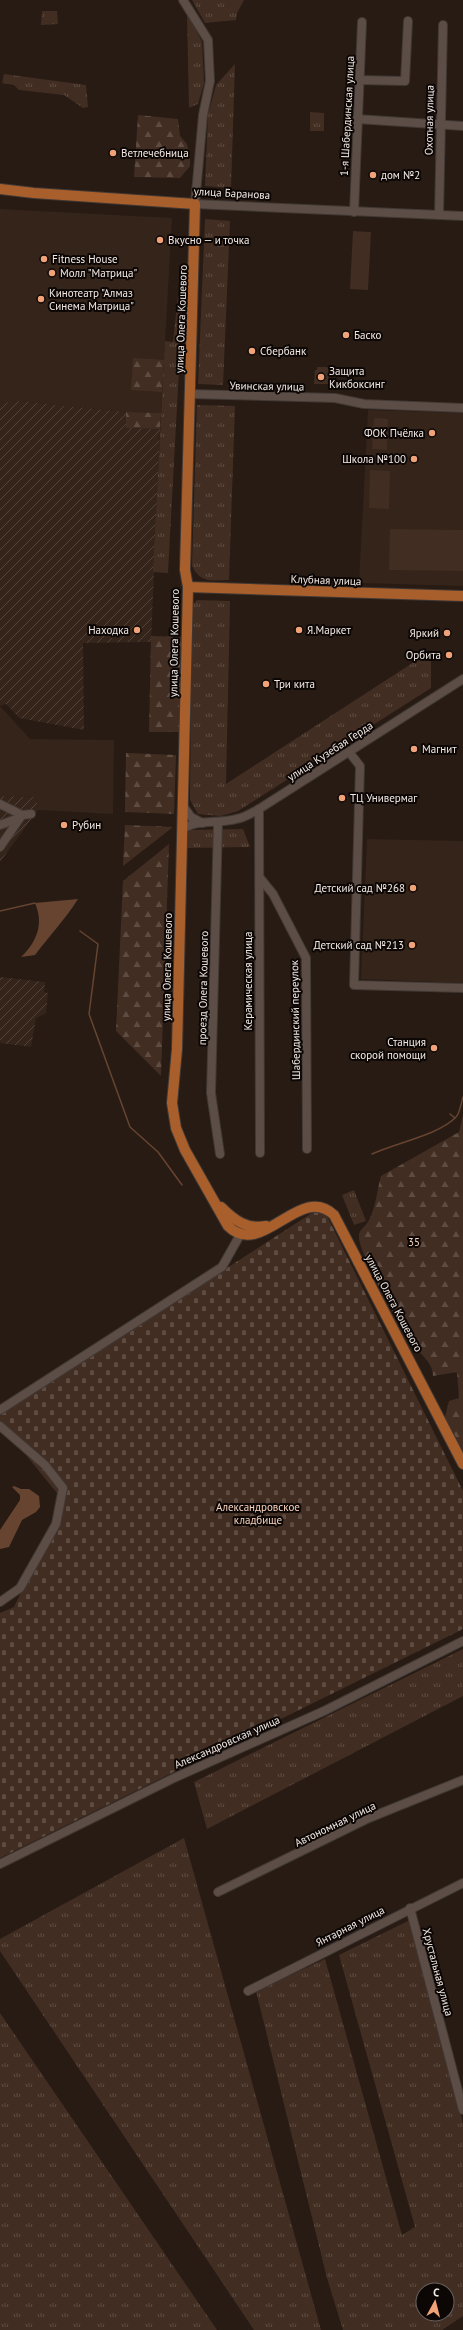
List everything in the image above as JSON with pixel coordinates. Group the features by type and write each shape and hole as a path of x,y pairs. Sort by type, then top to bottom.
{"main road":[{"name":"улица Баранова","path":"0,189 34,194 195,204"},
{"name":"улица Олега Кошевого","path":"195,204 185,570 188,587 177,1049 173,1116 185,1150 211,1197 228,1226 240,1235 256,1234 312,1206 325,1208 334,1215 463,1464"},
{"name":"Клубная улица","path":"188,587 463,596"},
{"name":"улица Олега Кошевого","path":"211,1197 239,1223 255,1227 272,1225"}],"street":[{"name":"улица Олега Кошевого","path":"183,0 208,40 210,81 203,115 195,204"},
{"path":"359,80 405,81 408,21"},
{"name":"1-я Шабердинская улица","path":"354,212 362,22"},
{"name":"Охотная улица","path":"439,215 443,25"},
{"path":"357,120 463,126"},
{"name":"улица Баранова","path":"195,204 463,216"},
{"name":"Увинская улица","path":"190,394 335,398 364,404 463,408"},
{"name":"улица Кузебая Герда","path":"182,830 191,824 218,823 238,819 259,809 463,679"},
{"path":"349,752 360,766 354,985 463,988"},
{"path":"182,804 191,817 203,823"},
{"path":"3,807 20,816"},
{"name":"Керамическая улица","path":"259,809 260,1152"},
{"path":"0,825 20,816 31,814"},
{"path":"0,847 2,841 20,816"},
{"name":"проезд Олега Кошевого","path":"218,823 211,1093 220,1154"},
{"name":"Шабердинский переулок","path":"260,878 273,894 306,958 307,1149"},
{"path":"0,1410 222,1267 240,1235"},
{"path":"0,1426 45,1465 63,1488 56,1524 20,1588 0,1602"},
{"name":"Александровская улица","path":"0,1864 174,1778 324,1711 463,1641"},
{"name":"Автономная улица","path":"218,1892 369,1818 463,1780"},
{"name":"Янтарная улица","path":"248,1991 410,1908 463,1883"},
{"name":"Хрустальная улица","path":"410,1908 463,2110"}],"shaded area":[{"path":"0,209 172,218 161,413 126,412 20,401 0,403"},
{"path":"20,401 126,412 126,428 160,429 151,642 83,643 84,730 19,718 6,704 0,706 0,403"},
{"name":"Школа №100","path":"368,410 463,413 463,586 359,583"},
{"path":"0,706 30,739 114,740 113,814 38,810 36,797 0,796"},
{"path":"0,796 36,797 38,810 0,862"},
{"path":"367,839 463,841 463,983 361,979"},
{"path":"78,899 35,955 21,957 35,939 39,925 38,911 35,903"},
{"path":"0,977 45,982 44,992 48,993 46,1013 36,1018 31,1047 0,1043"},
{"path":"14,1486 21,1489 29,1489 39,1496 40,1507 36,1512 22,1520 9,1547 0,1549 0,1530 20,1500 20,1495 12,1487"}],"green space":[{"path":"192,0 244,0 237,13 236,20 205,23"},
{"path":"42,11 57,11 58,24 41,25"},
{"path":"187,12 202,42 204,83 198,104 189,108"},
{"path":"235,64 231,188 205,186 208,115 216,85"},
{"path":"4,74 86,85 88,107 83,108 64,95 19,90 14,85 2,83"},
{"path":"310,112 324,113 324,131 310,131"},
{"path":"138,115 178,119 180,136 187,144 190,155 190,166 180,178 134,177"},
{"path":"205,219 230,221 223,385 198,384"},
{"path":"353,231 371,232 368,290 350,289"},
{"path":"183,295 168,573 153,572 165,341 173,342 178,296"},
{"path":"133,358 164,360 162,392 131,390"},
{"name":"Защита Кикбоксинг","path":"317,367 329,367 328,384 314,384 315,370 317,370"},
{"path":"197,405 235,406 229,580 207,580 199,576 192,566"},
{"path":"126,412 161,413 160,429 126,428"},
{"path":"374,418 388,419 387,450 372,449"},
{"path":"370,470 390,471 389,509 369,508"},
{"path":"390,529 463,530 463,571 389,570"},
{"path":"197,600 230,601 226,784 431,651 431,688 238,811 221,816 198,814 190,800 192,605"},
{"path":"151,636 181,637 179,732 149,732"},
{"path":"126,753 176,755 174,814 125,812"},
{"path":"125,825 173,827 123,866"},
{"path":"243,829 250,847 186,848 186,833 190,830"},
{"path":"169,844 161,1076 116,1031 123,881"},
{"name":"35","path":"463,1115 463,1451 445,1417 449,1401 459,1398 457,1372 433,1376 431,1366 428,1361 410,1341 389,1306 366,1259 361,1247 359,1235 361,1230 368,1222 373,1210 381,1176 459,1132"},
{"path":"354,1190 366,1221 354,1225 342,1195"},
{"name":"Александровское кладбище","path":"315,1211 326,1214 463,1491 463,1629 0,1858 0,1613 14,1607 65,1503 0,1423 0,1415"},
{"path":"463,1649 463,1696 207,1829 194,1782"},
{"path":"184,1838 321,2330 254,2330 0,1951 0,1939"},
{"path":"410,1920 463,2123 463,2316 455,2321 455,2282 415,2282 415,2322 454,2322 442,2330 343,2330 327,2278 256,1991 325,1959 402,2235 415,2227 339,1955"},
{"path":"0,2013 217,2330 0,2330"}],"waterway":[{"path":"0,911 35,903"},
{"path":"80,931 98,944 89,1014 130,1127 158,1152 182,1185"},
{"path":"372,1154 439,1129 456,1117 463,1097"},
{"path":"450,1114 455,1118"}],"place":[{"name":"Ветлечебница","path":"113,153"},
{"name":"дом №2","path":"373,175"},
{"name":"Вкусно — и точка","path":"160,240"},
{"name":"Fitness House","path":"44,259"},
{"name":"Молл \"Матрица\"","path":"52,273"},
{"name":"Кинотеатр \"Алмаз Синема Матрица\"","path":"41,299"},
{"name":"Баско","path":"346,335"},
{"name":"Сбербанк","path":"252,351"},
{"name":"Защита Кикбоксинг","path":"321,377"},
{"name":"ФОК Пчёлка","path":"432,433"},
{"name":"Школа №100","path":"414,459"},
{"name":"Находка","path":"137,630"},
{"name":"Я.Маркет","path":"299,630"},
{"name":"Яркий","path":"447,633"},
{"name":"Орбита","path":"449,655"},
{"name":"Три кита","path":"266,684"},
{"name":"Магнит","path":"414,749"},
{"name":"ТЦ Универмаг","path":"342,798"},
{"name":"Рубин","path":"64,825"},
{"name":"Детский сад №268","path":"413,888"},
{"name":"Детский сад №213","path":"412,945"},
{"name":"Станция скорой помощи","path":"434,1048"}]}
